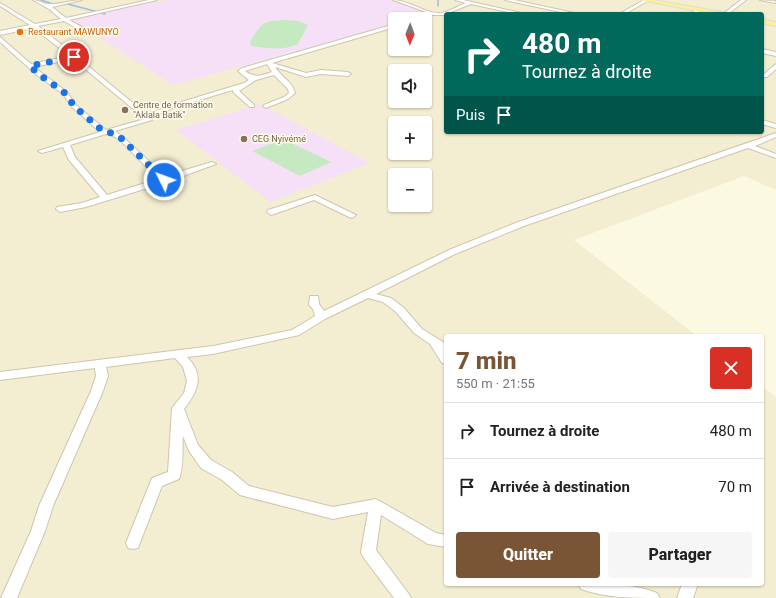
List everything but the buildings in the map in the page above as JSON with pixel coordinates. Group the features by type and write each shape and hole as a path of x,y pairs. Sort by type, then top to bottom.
{"main road":[{"path":"646,0 712,12"},
{"path":"764,21 776,24"}],"street":[{"path":"35,0 89,33"},
{"path":"47,6 80,0"},
{"path":"130,0 140,3"},
{"path":"0,33 155,0"},
{"path":"391,0 426,12"},
{"path":"395,0 428,13 444,15"},
{"path":"456,0 515,12"},
{"path":"489,11 511,0 568,12"},
{"path":"625,12 646,0"},
{"path":"727,12 744,0"},
{"path":"762,0 775,2"},
{"path":"448,12 470,3"},
{"path":"0,4 10,9 34,26 74,57 143,115 152,115 170,107 242,86 253,81 242,70 270,63 388,26"},
{"path":"696,12 699,10"},
{"path":"432,14 444,14"},
{"path":"0,39 40,75 65,93 74,106 104,132 113,133 121,138 164,180"},
{"path":"764,51 776,54"},
{"path":"30,66 74,57"},
{"path":"266,106 286,98 292,93 291,88 276,74 270,63"},
{"path":"270,63 314,78 330,78"},
{"path":"764,76 776,66"},
{"path":"306,75 322,72 348,74"},
{"path":"250,78 259,78 276,74"},
{"path":"764,76 776,78"},
{"path":"242,86 236,91 252,106"},
{"path":"42,151 150,119"},
{"path":"764,123 776,126"},
{"path":"0,376 214,350 295,333 321,317 452,252 521,224 776,135"},
{"path":"66,144 72,158 105,198"},
{"path":"748,146 776,156"},
{"path":"60,209 83,205 212,164"},
{"path":"271,212 315,197 352,215"},
{"path":"367,294 387,300 400,310 418,331 444,348"},
{"path":"314,298 314,305 318,308 321,317"},
{"path":"431,339 444,357"},
{"path":"133,542 157,482 174,475 176,462 175,456 178,408 189,394 193,381 188,364 177,354"},
{"path":"9,598 38,531 46,506 97,391 102,376 100,363"},
{"path":"178,408 193,447 206,464 227,476 245,491 333,513 376,505 433,539 444,541"},
{"path":"376,505 368,552 403,598"},
{"path":"685,598 689,586"},
{"path":"595,590 652,598"}],"shaded area":[{"path":"0,0 776,0 776,190 744,176 574,240 694,334 444,334 444,586 764,586 764,388 776,397 776,598 0,598"},
{"path":"167,0 393,0 426,12 388,12 388,26 173,85 72,20 90,16 93,13"},
{"path":"260,104 370,163 270,202 176,130"}],"green space":[{"path":"272,21 299,21 308,25 298,44 287,48 251,46 250,42 263,24"},
{"path":"283,139 331,162 300,176 252,151"}],"waterway":[{"path":"41,0 53,4 64,3 98,12"},
{"path":"438,0 438,6"},
{"path":"101,13 105,14"}],"place":[{"name":"Restaurant MAWUNYO","path":"20,32"},
{"name":"Centre de formation \"Aklala Batik\"","path":"125,110"},
{"name":"CEG Nyivémé","path":"244,139"}],"route":[{"path":"74,57 30,66 65,93 74,106 104,132 113,133 121,138 152,170 164,180"}]}
